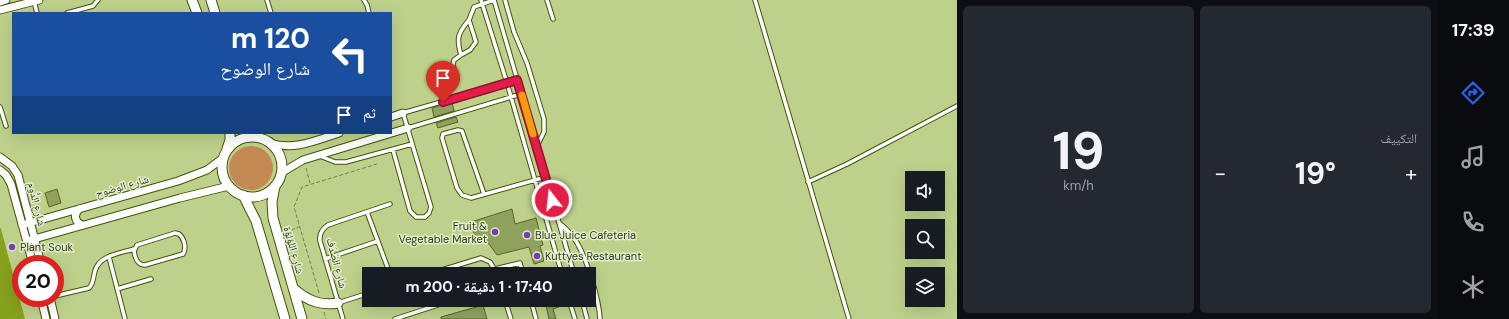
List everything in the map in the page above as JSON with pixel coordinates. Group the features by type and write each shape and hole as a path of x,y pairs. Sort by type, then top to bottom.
{"street":[{"path":"0,2 6,0"},
{"path":"192,0 197,12"},
{"path":"211,0 215,12"},
{"path":"0,10 36,1"},
{"path":"392,117 403,113"},
{"path":"392,133 408,128"},
{"path":"230,134 230,140 225,154 222,173 229,186 235,192 252,197 260,196 268,192 275,186 281,174 282,165 280,157 276,149 263,138"},
{"path":"225,154 236,142 247,137 263,138 278,146 294,146 336,134"},
{"path":"281,174 303,160 388,134"},
{"name":"شارع الوضوح","path":"22,225 178,181 207,170 225,154"},
{"name":"شارع الدُّوم","path":"0,157 12,166 18,175 39,255"},
{"name":"شارع الدُّوم","path":"0,170 6,175 11,184 30,255"},
{"path":"26,241 180,198 229,186"},
{"name":"شارع اللؤلؤة","path":"275,186 272,202 273,218 302,319"},
{"path":"243,195 256,221 285,319"},
{"path":"79,209 75,215 75,218 82,225"},
{"path":"293,289 303,297 314,302 322,304 338,303"},
{"path":"45,307 46,319"},
{"path":"49,307 55,319"}],"lane":[{"path":"71,12 93,6 98,0"},
{"path":"267,0 271,12"},
{"path":"364,0 367,5 368,12"},
{"path":"367,5 369,0"},
{"path":"460,55 458,42 460,31 469,20 474,7 482,2 494,0 572,267"},
{"path":"511,0 505,1 514,32 527,63 544,119 544,132 537,146"},
{"path":"547,0 553,19"},
{"path":"754,0 849,319"},
{"path":"36,1 37,12"},
{"path":"482,2 560,267"},
{"path":"456,80 453,65 454,60 470,50 476,42 469,20"},
{"path":"393,150 410,211 416,217 425,217 429,213 431,207 403,113 517,80"},
{"path":"408,128 521,94"},
{"path":"808,182 847,164 957,106"},
{"path":"0,107 6,126"},
{"path":"484,194 462,131 458,130 443,134 442,138 457,188 462,195 471,198 546,177"},
{"path":"319,155 335,162 346,162 412,144"},
{"name":"شارع الصَدَف","path":"344,319 320,241 320,233 328,225 390,204"},
{"path":"367,212 387,267"},
{"path":"559,223 572,236 584,257 597,299 600,319"},
{"path":"64,294 89,288 93,283 96,266 101,260 134,249 138,244 175,233 182,236 185,248 181,255 143,265 139,264 134,253 134,249"},
{"path":"325,258 378,241"},
{"path":"109,257 125,319"},
{"path":"452,267 481,258 490,262 494,267"},
{"path":"503,267 520,263 521,267"},
{"path":"117,289 151,279"},
{"name":"شارع الصَدَف","path":"338,303 362,295"},
{"path":"395,319 432,307"},
{"path":"507,307 511,319"},
{"path":"533,307 536,319"},
{"path":"571,307 575,319"},
{"path":"584,307 587,319"}],"path":[{"path":"326,319 294,207 302,187 377,164"},
{"path":"306,168 310,184"},
{"path":"291,230 299,227"}],"shaded area":[{"path":"251,146 263,150 269,156 273,168 269,180 263,186 251,190 239,186 233,180 229,168 233,156 239,150"},
{"path":"0,227 12,270 12,307 22,307 25,319 0,319"}],"building":[{"path":"452,102 454,111 434,117 432,108"},
{"path":"456,117 458,122 438,128 436,123"},
{"path":"57,189 61,203 49,207 45,193"},
{"name":"Fruit & Vegetable Market","path":"512,209 515,224 536,218 543,245 540,246 544,261 534,264 529,247 497,255 489,244 476,242 471,222"},
{"path":"476,307 484,307 487,319 441,319 441,317"},
{"path":"546,307 559,307 553,309 556,319 549,319"}],"slow traffic":[{"path":"522,95 533,134"}],"place":[{"name":"Fruit & Vegetable Market","path":"495,232"},
{"name":"Blue Juice Cafeteria","path":"527,235"},
{"name":"Plant Souk","path":"12,247"},
{"name":"Kuttyes Restaurant","path":"537,256"}],"route":[{"path":"443,102 517,80 552,200"}]}
